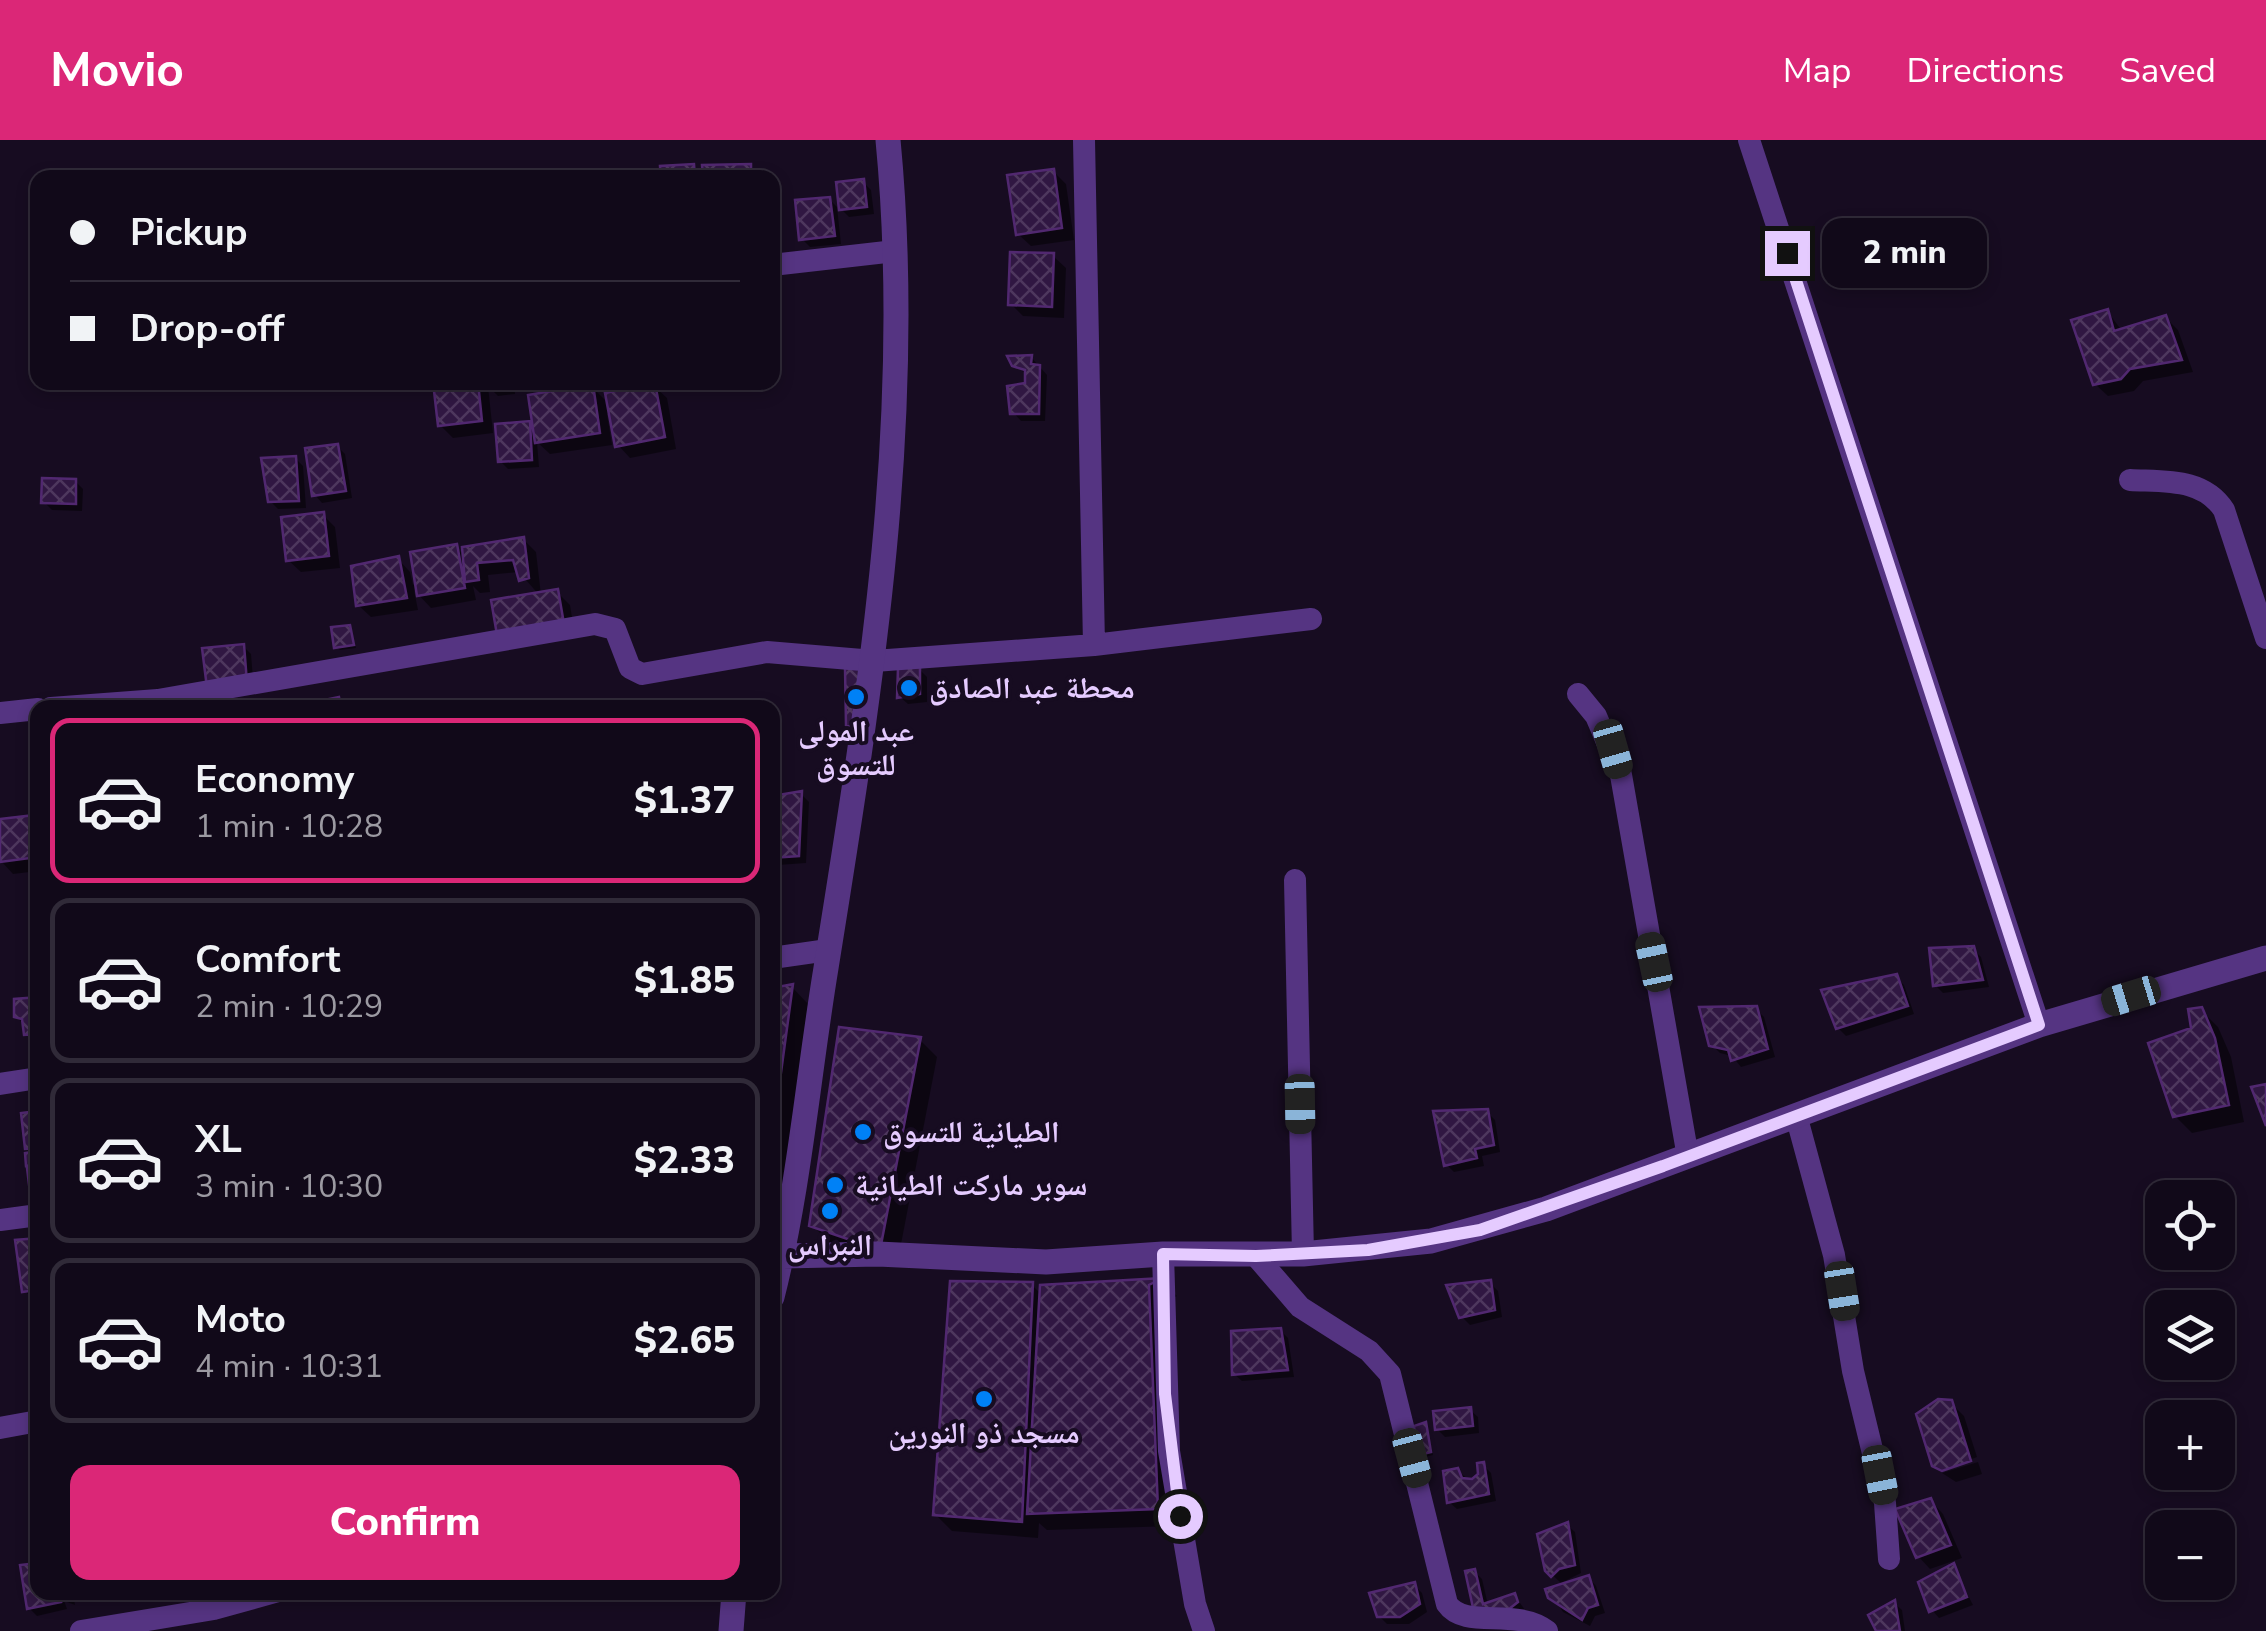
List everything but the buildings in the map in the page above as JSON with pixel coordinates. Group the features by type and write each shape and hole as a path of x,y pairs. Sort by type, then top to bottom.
{"street":[{"path":"780,1267 874,661 894,442 895,251 888,140"},
{"path":"1084,140 1094,646"},
{"path":"1749,140 2039,1025"},
{"path":"780,264 895,251"},
{"path":"2130,480 2196,486 2214,493 2224,510 2266,638"},
{"path":"158,700 596,624 614,629 630,668 642,674 768,652 874,661 1094,646 1311,619"},
{"path":"1578,694 1596,716 1620,775 1688,1157"},
{"path":"0,713 30,710"},
{"path":"1296,880 1303,1254"},
{"path":"780,957 828,950"},
{"path":"783,1256 878,1254 1046,1262 1163,1254 1256,1256 1384,1248 1480,1230 1688,1157 2039,1025 2266,958"},
{"path":"0,1084 30,1079"},
{"path":"1796,1116 1834,1255 1856,1390 1882,1489 1889,1559"},
{"path":"0,1220 30,1216"},
{"path":"1163,1254 1170,1451 1194,1604 1204,1631"},
{"path":"1256,1256 1300,1306 1369,1351 1390,1374 1448,1604 1454,1614 1467,1618 1506,1615 1547,1631"},
{"path":"0,1428 30,1423"},
{"path":"82,1631 216,1620 259,1600"},
{"path":"730,1631 733,1600"}],"place":[{"name":"محطة عبد الصادق","path":"909,688"},
{"name":"عبد المولى للتسوق","path":"856,697"},
{"name":"الطيانية للتسوق","path":"863,1132"},
{"name":"سوبر ماركت الطيانية","path":"835,1185"},
{"name":"النبراس","path":"830,1211"},
{"name":"مسجد ذو النورين","path":"984,1399"}],"route":[{"path":"1180,1516 1165,1394 1163,1254 1256,1256 1368,1250 1480,1230 2039,1025 1787,253"}]}
